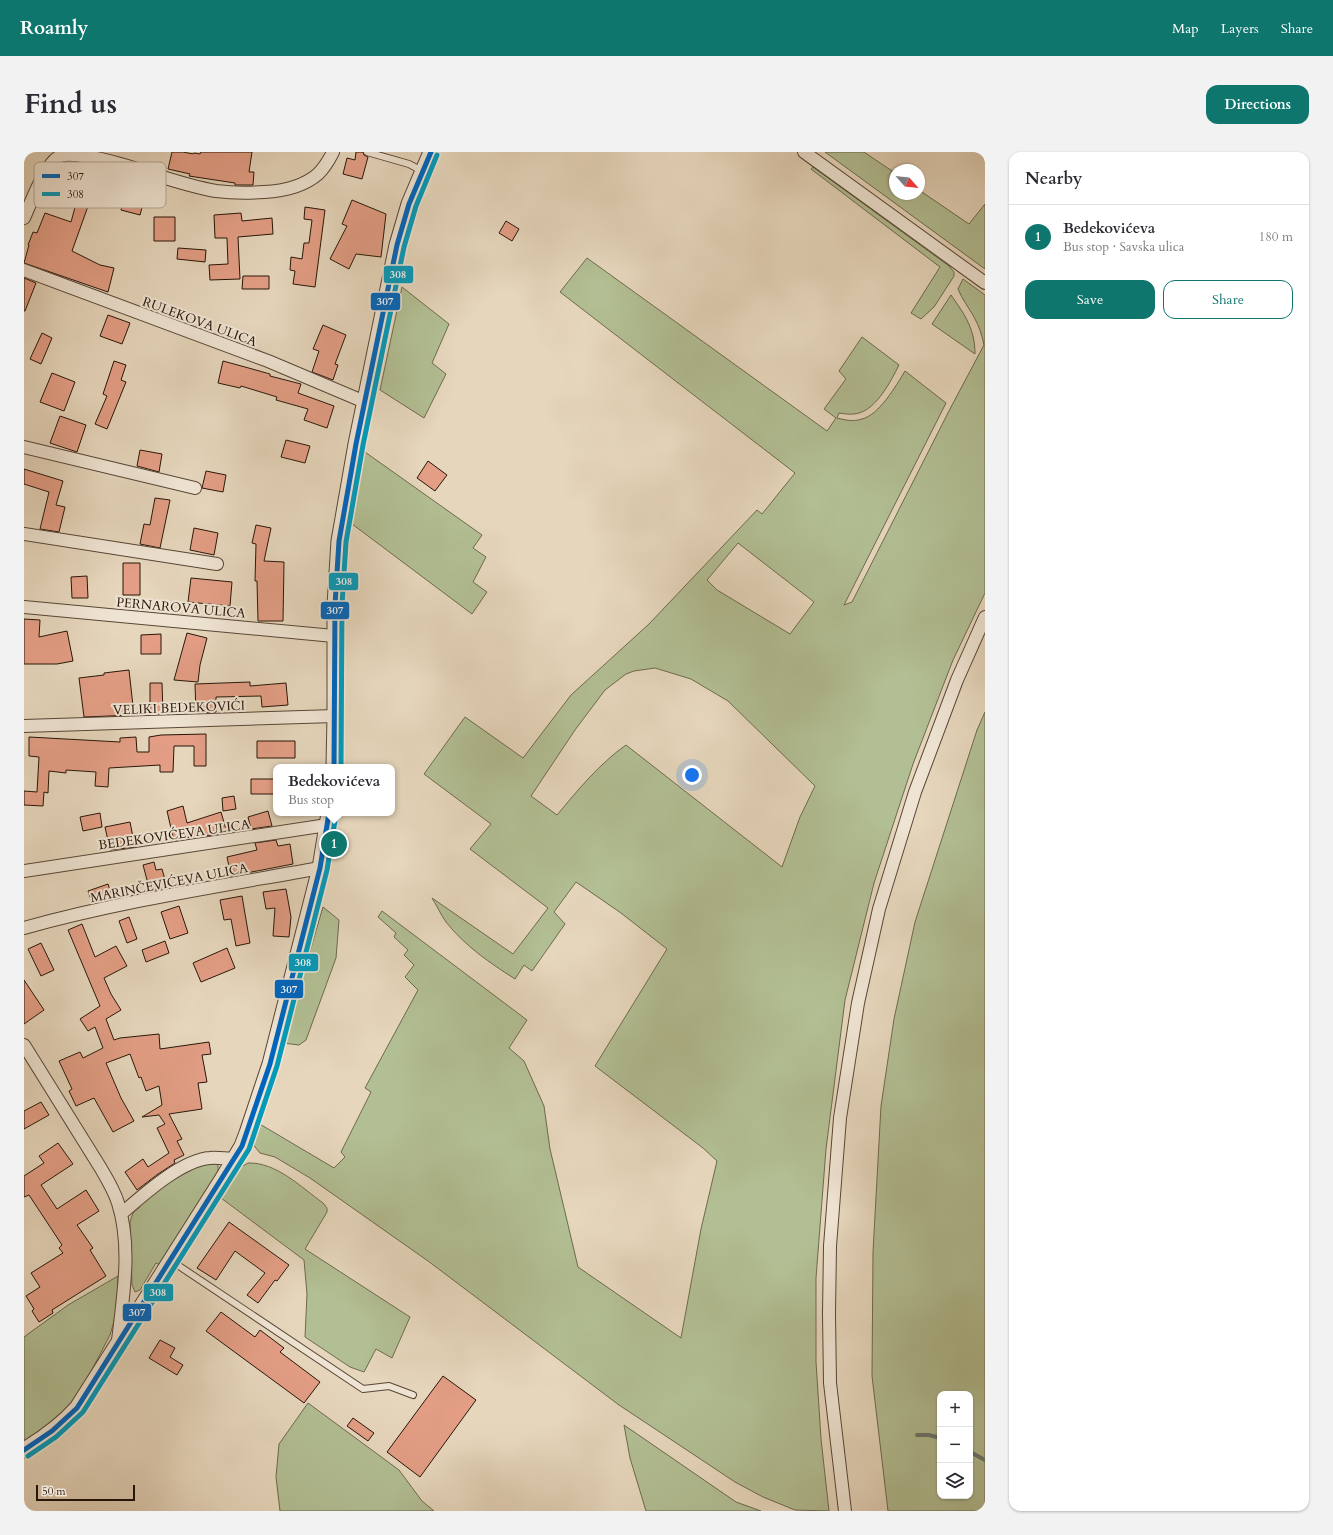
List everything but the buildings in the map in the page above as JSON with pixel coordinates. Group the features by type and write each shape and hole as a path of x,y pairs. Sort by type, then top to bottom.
{"street":[{"path":"166,177 214,190 243,193 273,192 294,188 306,183 318,174 333,152"},
{"path":"334,764 334,636 339,541 365,402 397,245 409,204 431,152"},
{"path":"804,152 985,283"},
{"path":"53,155 68,154 112,162"},
{"path":"24,218 34,197"},
{"name":"RULEKOVA ULICA","path":"24,270 268,361 365,402"},
{"path":"24,447 194,488"},
{"path":"24,534 217,564"},
{"name":"PERNAROVA ULICA","path":"24,607 334,636"},
{"path":"845,1511 830,1383 829,1314 830,1246 840,1118 857,1011 879,909 915,792 957,680 985,617"},
{"name":"VELIKI BEDEKOVIĆI","path":"24,726 335,716"},
{"path":"24,1450 54,1431 66,1421 77,1408 242,1146 255,1112 270,1064 320,868 328,819"},
{"name":"BEDEKOVIĆEVA ULICA","path":"24,871 328,819"},
{"name":"MARINČEVIĆEVA ULICA","path":"24,928 87,912 156,898 320,868"},
{"path":"24,1045 111,1186 121,1214 124,1240 125,1272 118,1341"},
{"path":"121,1214 171,1174 187,1165 210,1158 235,1159"}],"lane":[{"path":"367,152 409,164 422,171"},
{"path":"170,1260 363,1389 389,1386 413,1395"}],"green space":[{"path":"825,152 864,152 889,169 889,199"},
{"path":"813,167 949,266 954,272 954,276 934,307 921,319 911,313 940,267 811,169"},
{"path":"925,194 969,224 985,204 985,269 891,200 925,200"},
{"path":"587,258 827,431 836,418 824,409 846,379 839,371 862,337 899,365 883,393 872,406 856,414 839,413 837,418 846,420 862,419 875,412 881,406 905,371 946,403 844,605 852,602 984,345 974,317 958,289 963,279 985,295 985,593 953,660 913,764 874,883 845,1000 826,1149 816,1278 816,1362 821,1439 829,1511 795,1510 763,1497 735,1482 619,1405 428,1261 310,1178 275,1157 260,1153 251,1142 258,1123 334,1168 345,1157 341,1152 371,1092 365,1088 418,990 405,977 414,965 404,955 408,950 394,937 396,933 378,917 382,911 527,1020 509,1048 524,1061 544,1106 550,1149 578,1267 681,1338 701,1229 717,1161 703,1148 595,1066 667,949 621,913 576,882 554,912 565,924 532,971 524,965 515,979 487,960 453,931 432,898 513,954 548,908 470,849 491,824 424,774 465,717 523,758 571,695 649,624 757,510 762,514 795,473 560,292","holes":["738,543 814,602 790,634 717,590 707,580","655,668 691,679 728,701 815,786 800,817 782,867 626,745 598,769 557,815 531,796 575,730 605,690 626,674 634,671"]},
{"path":"402,287 449,324 432,363 446,374 424,418 380,390"},
{"path":"951,295 965,316 971,330 975,345 975,354 932,324"},
{"path":"365,452 482,535 473,548 486,557 473,582 487,592 472,614 352,524"},
{"path":"985,712 985,1511 888,1511 872,1376 873,1252 881,1106 894,1019 915,922 977,730"},
{"path":"323,907 339,920 336,958 306,1040 299,1045 283,1043"},
{"path":"248,1163 258,1164 278,1171 297,1183 323,1203 327,1208 327,1212 305,1249 410,1317 392,1358 376,1349 364,1372 350,1367 305,1337 307,1294 304,1260 221,1198 235,1173"},
{"path":"202,1164 217,1164 218,1171 160,1265 156,1263 140,1290 135,1292 132,1285 130,1222 133,1213 140,1207 139,1204 174,1179"},
{"path":"118,1276 117,1304 110,1335 87,1379 69,1406 38,1434 24,1442 24,1337 68,1305"},
{"path":"308,1403 399,1470 422,1501 434,1511 280,1511 276,1477 279,1444"},
{"path":"624,1425 736,1502 761,1511 646,1511 630,1458"}],"waterway":[{"path":"917,1435 929,1435 937,1437"},
{"path":"973,1454 985,1460"}],"transit line":[{"name":"307","path":"334,764 335,605 339,541 356,444 397,245 409,204 431,152"},
{"name":"308","path":"341,764 342,605 346,542 363,445 404,247 416,206 437,155"},
{"name":"307","path":"24,1450 52,1431 77,1408 242,1146 270,1064 320,868 329,816"},
{"name":"308","path":"28,1456 56,1437 83,1412 249,1149 277,1066 327,870 336,816"}],"place":[{"name":"Bedekovićeva","path":"334,844"}]}
